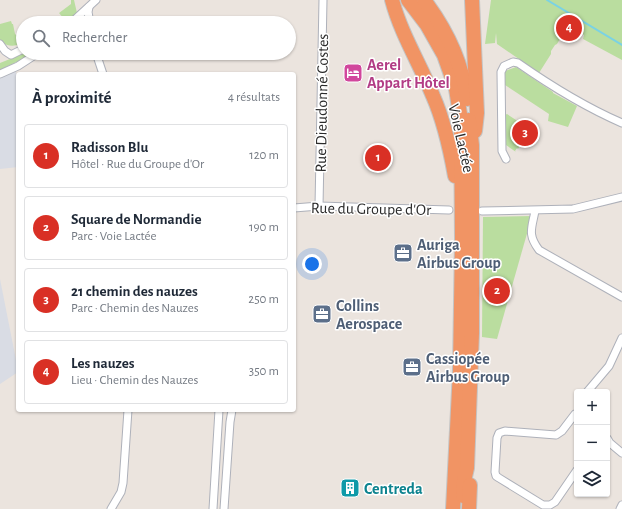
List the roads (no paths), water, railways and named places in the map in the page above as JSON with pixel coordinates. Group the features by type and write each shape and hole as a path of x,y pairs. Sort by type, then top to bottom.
{"highway":[{"name":"Voie Lactée","path":"392,0 396,15 409,46 435,101 445,129 451,154 455,178 455,280 460,293"},
{"path":"408,0 436,39 444,54 456,89 461,120 462,239 460,370 453,509"},
{"path":"424,0 443,28 454,48 462,73 467,97 472,145 472,333 467,468 464,481 462,509"},
{"name":"Voie Lactée","path":"472,0 477,113 472,145"},
{"path":"467,468 471,477 468,509"}],"street":[{"path":"79,16 96,0"},
{"name":"Rue Dieudonné Costes","path":"319,206 323,0"},
{"path":"89,7 89,16"},
{"path":"0,44 12,55 16,53"},
{"path":"0,74 27,60"},
{"path":"98,60 101,72"},
{"path":"506,159 502,151 501,72 504,66 513,62 518,63 550,85 594,110 622,123"},
{"path":"482,211 573,209 622,197"},
{"name":"Rue du Groupe d'Or","path":"296,208 319,206 449,210"},
{"path":"535,211 531,234 533,242 539,250 622,297"},
{"path":"590,389 609,366 622,338"},
{"path":"111,509 121,492 124,483 128,412"},
{"path":"213,509 219,412"},
{"path":"224,509 232,412"},
{"path":"574,416 562,431 556,435 505,431 499,433 497,438 495,472 496,476 543,505 550,505 555,502 574,474"},
{"path":"610,443 622,453"},
{"path":"620,509 622,505"}],"waterway":[{"path":"547,0 622,45"}],"place":[{"name":"Les nauzes","path":"569,28"},
{"name":"Aerel Appart Hôtel","path":"353,73"},
{"name":"21 chemin des nauzes","path":"525,133"},
{"name":"Radisson Blu","path":"378,158"},
{"name":"Auriga Airbus Group","path":"403,253"},
{"name":"Square de Normandie","path":"497,291"},
{"name":"Collins Aerospace","path":"322,314"},
{"name":"Cassiopée Airbus Group","path":"412,367"},
{"name":"Centreda","path":"350,488"}]}
